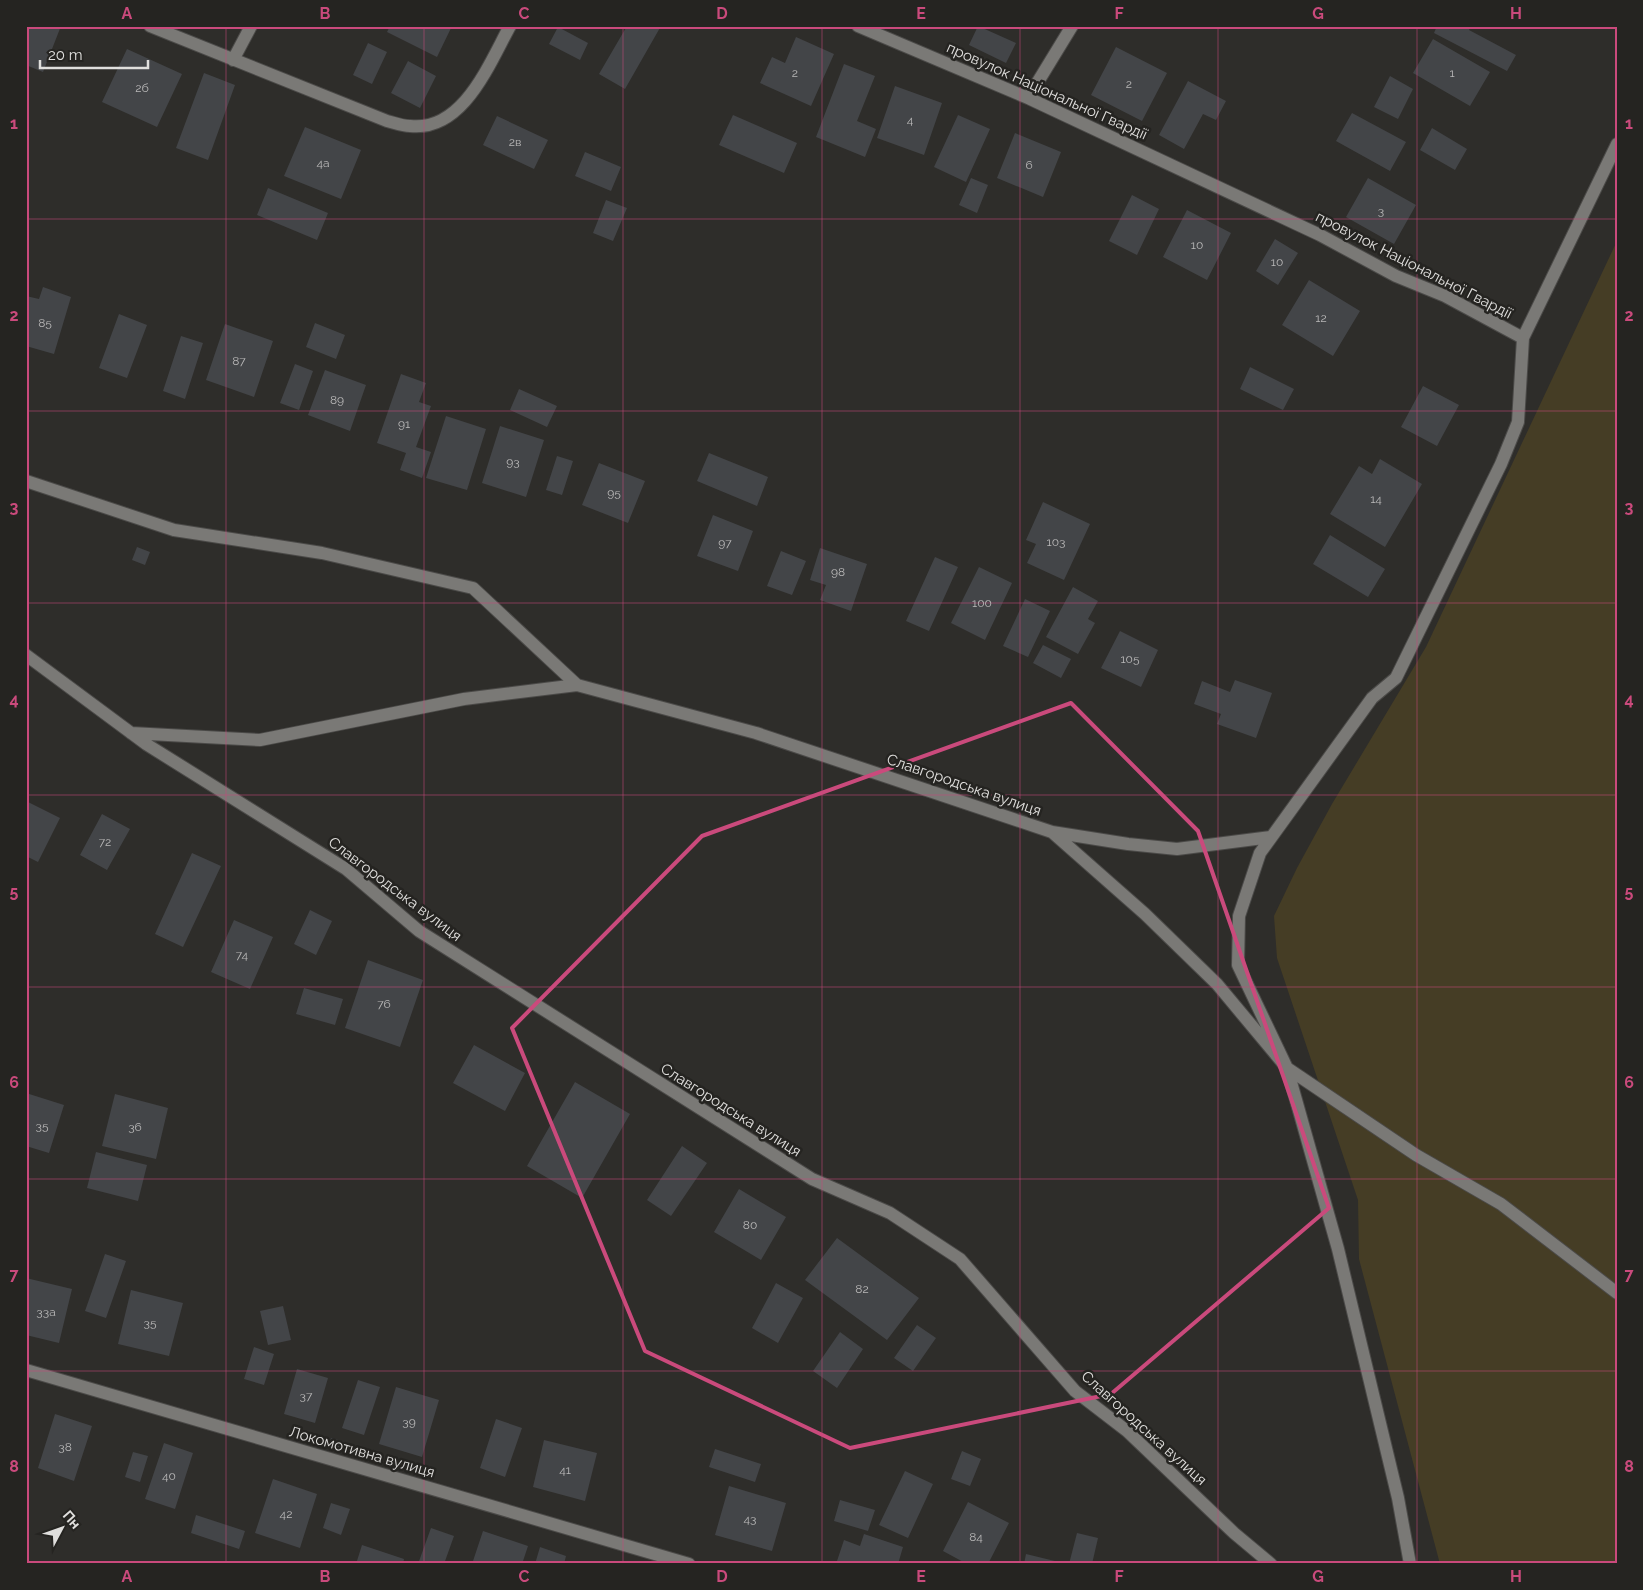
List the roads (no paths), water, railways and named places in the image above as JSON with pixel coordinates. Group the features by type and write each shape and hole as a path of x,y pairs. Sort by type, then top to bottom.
{"street":[{"path":"150,26 387,121 410,126 426,126 453,112 474,90 510,26"},
{"path":"233,60 252,26"},
{"name":"провулок Національної Гвардії","path":"858,26 1028,98 1320,235 1396,276 1445,296 1523,338 1518,422 1466,539 1396,678 1372,698 1260,853 1240,916 1238,965 1287,1068"},
{"path":"1028,98 1072,26"},
{"path":"1523,338 1617,144"},
{"name":"Славгородська вулиця","path":"26,481 174,530 322,553 473,588 577,685"},
{"name":"Славгородська вулиця","path":"26,655 131,733 346,869 419,931 812,1180 890,1212 960,1259 1075,1391 1127,1430 1234,1533 1271,1564"},
{"name":"Славгородська вулиця","path":"131,733 260,740 464,699 577,685 756,733 1052,832 1128,844 1177,849 1271,836"},
{"name":"Славгородська вулиця","path":"1052,832 1145,914 1217,984 1287,1068"},
{"path":"1287,1068 1416,1155 1501,1204 1617,1293"},
{"path":"1287,1068 1338,1249 1398,1498 1410,1564"},
{"name":"Локомотивна вулиця","path":"26,1370 689,1564"}]}
